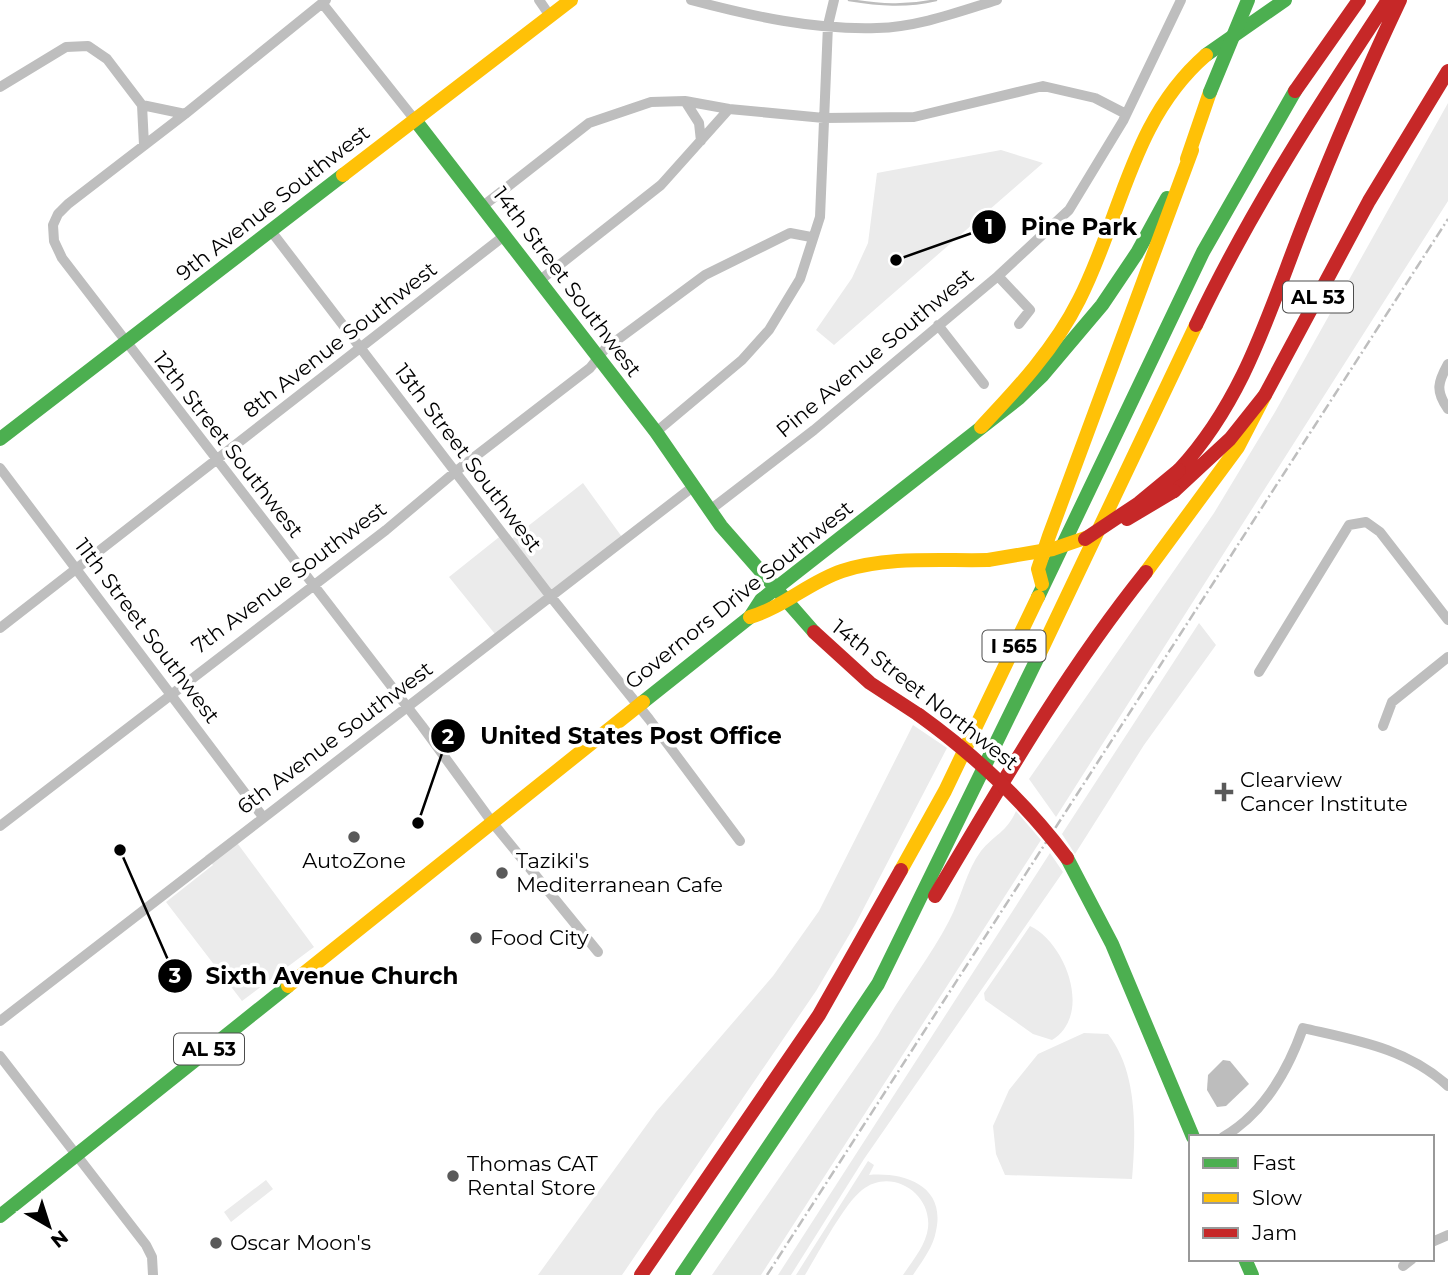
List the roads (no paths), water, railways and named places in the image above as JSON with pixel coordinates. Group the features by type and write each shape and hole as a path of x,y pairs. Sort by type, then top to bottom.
{"main road":[{"name":"9th Avenue Southwest","path":"0,439 571,0"},
{"name":"AL 53","path":"981,427 1046,373 1093,319 1127,269 1192,150 1210,92 1248,0"},
{"path":"981,427 1044,358 1079,302 1107,234 1132,161 1166,98 1191,67 1285,0"},
{"name":"I 565","path":"641,1275 819,1015 944,791 1203,252 1286,106 1359,0"},
{"name":"I 565","path":"682,1275 878,985 958,826 1217,279 1315,111 1388,0"},
{"path":"1085,539 1139,503 1179,470 1222,418 1245,370 1354,94 1400,0"},
{"name":"AL 53","path":"750,617 767,614 817,582 842,571 873,564 988,560 1053,549 1085,539 1144,510 1174,491 1230,439 1265,395 1369,201 1445,77"},
{"name":"14th Street Southwest","path":"415,120 656,432 710,510 775,589"},
{"path":"1042,587 1038,569 1192,150"},
{"path":"878,985 940,888 1048,706 1109,618 1176,535 1238,447 1265,395"},
{"name":"Governors Drive Southwest","path":"0,1216 750,617 761,600 981,427"},
{"name":"14th Street Northwest","path":"775,589 840,659 870,683 961,745 1006,784 1044,825 1067,858 1112,944 1192,1135"}],"street":[{"path":"539,0 550,16"},
{"path":"691,0 802,24 878,28 925,22 998,0"},
{"path":"656,432 742,360 769,330 800,279 811,237 820,217 828,25 834,0"},
{"name":"Pine Avenue Southwest","path":"710,510 814,430 998,276 1069,210 1126,114 1181,0"},
{"path":"144,145 324,1"},
{"name":"14th Street Southwest","path":"324,1 415,120"},
{"path":"0,86 66,47 88,46 107,59 142,105 144,145"},
{"path":"483,206 589,123 651,103 685,101 729,109 824,118 914,117 1043,86 1095,98 1126,114"},
{"path":"685,101 699,123 701,141"},
{"path":"142,105 185,114"},
{"path":"539,281 661,186 729,109"},
{"name":"12th Street Southwest","path":"144,145 58,214 53,225 54,241 62,258 407,707 492,822 597,952"},
{"name":"13th Street Southwest","path":"271,231 740,841"},
{"name":"7th Avenue Southwest","path":"0,826 312,584 386,530 454,471 590,368 604,349 705,275 790,233 811,237"},
{"name":"8th Avenue Southwest","path":"0,628 504,236"},
{"path":"998,276 1030,310 1019,324"},
{"path":"938,325 984,384"},
{"path":"1448,364 1437,385 1440,398 1448,409"},
{"name":"11th Street Southwest","path":"0,468 263,817"},
{"name":"6th Avenue Southwest","path":"0,1021 694,486"},
{"path":"1259,671 1349,525 1366,522 1380,531 1448,620"},
{"path":"1383,726 1392,702 1448,657"},
{"path":"1225,1135 1255,1111 1268,1096 1292,1057 1303,1028 1362,1040 1402,1055 1448,1086"},
{"path":"0,1056 146,1245 154,1273"}],"waterway":[{"path":"849,0 892,4 936,0"}],"railway":[{"path":"767,1275 1448,219"}],"place":[{"name":"Pine Park","path":"896,260"},
{"name":"Clearview Cancer Institute","path":"1224,792"},
{"name":"United States Post Office","path":"418,823"},
{"name":"AutoZone","path":"354,837"},
{"name":"Sixth Avenue Church","path":"120,850"},
{"name":"Taziki's Mediterranean Cafe","path":"502,873"},
{"name":"Food City","path":"476,938"},
{"name":"Thomas CAT Rental Store","path":"453,1176"},
{"name":"Oscar Moon's","path":"216,1243"}]}
